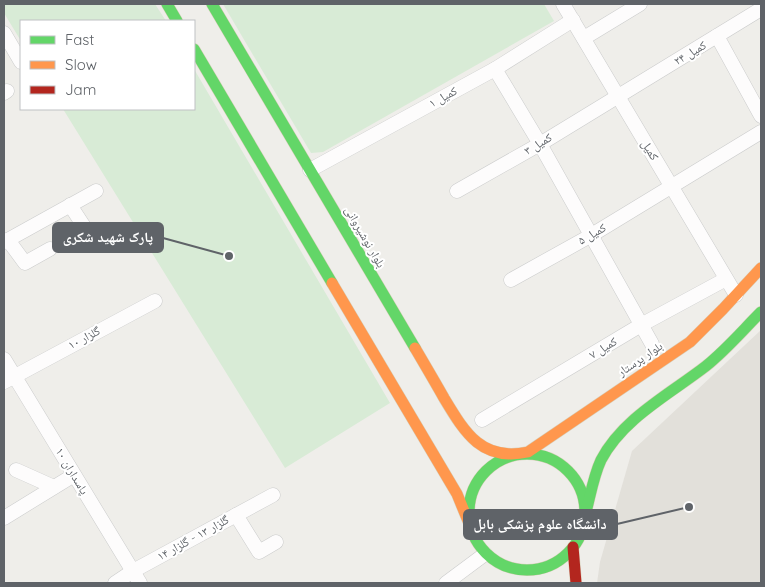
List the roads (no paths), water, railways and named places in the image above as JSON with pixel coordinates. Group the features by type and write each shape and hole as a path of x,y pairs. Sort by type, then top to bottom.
{"main road":[{"path":"167,4 177,20"},
{"name":"بلوار نوشیروانی","path":"212,4 459,423 473,440 487,450 518,455"},
{"path":"195,51 456,494 479,546 485,554 502,565 511,569 530,570 550,566 566,555 573,547 582,530 594,478 603,458 620,434 641,414 710,362 761,312"},
{"name":"بلوار پرستار","path":"518,455 528,452 690,342 761,268"},
{"path":"471,528 469,518 470,499 478,481 484,473 500,461 518,455 538,455 548,458 572,475 584,502 584,521"},
{"path":"573,547 576,583"},
{"path":"511,569 516,583"}],"street":[{"name":"کمیل","path":"563,4 736,295"},
{"path":"584,38 640,4"},
{"name":"کمیل ۲۴","path":"618,96 761,9"},
{"name":"کمیل ۱","path":"310,170 495,69 573,20"},
{"path":"4,33 20,60"},
{"path":"717,36 761,116"},
{"path":"495,69 540,144 652,344"},
{"name":"کمیل ۳","path":"457,191 540,144 618,96"},
{"name":"کمیل ۵","path":"510,280 590,236 761,132"},
{"path":"50,249 26,263 6,241 96,191"},
{"path":"70,205 86,231"},
{"name":"کمیل ۷","path":"482,420 641,325 726,279"},
{"name":"گلزار ۱۰","path":"9,379 155,300"},
{"name":"پاسداران ١٠","path":"4,359 9,379 74,475 137,577"},
{"path":"16,470 54,487"},
{"path":"4,518 74,475"},
{"name":"گلزار ۱۳ - گلزار ۱۴","path":"115,583 137,577 236,515 273,495"},
{"path":"236,515 259,552 276,542"},
{"path":"446,583 485,554"}],"place":[{"name":"پارک شهید شکری","path":"229,256"},
{"name":"دانشگاه علوم پزشکی بابل","path":"689,507"}]}
